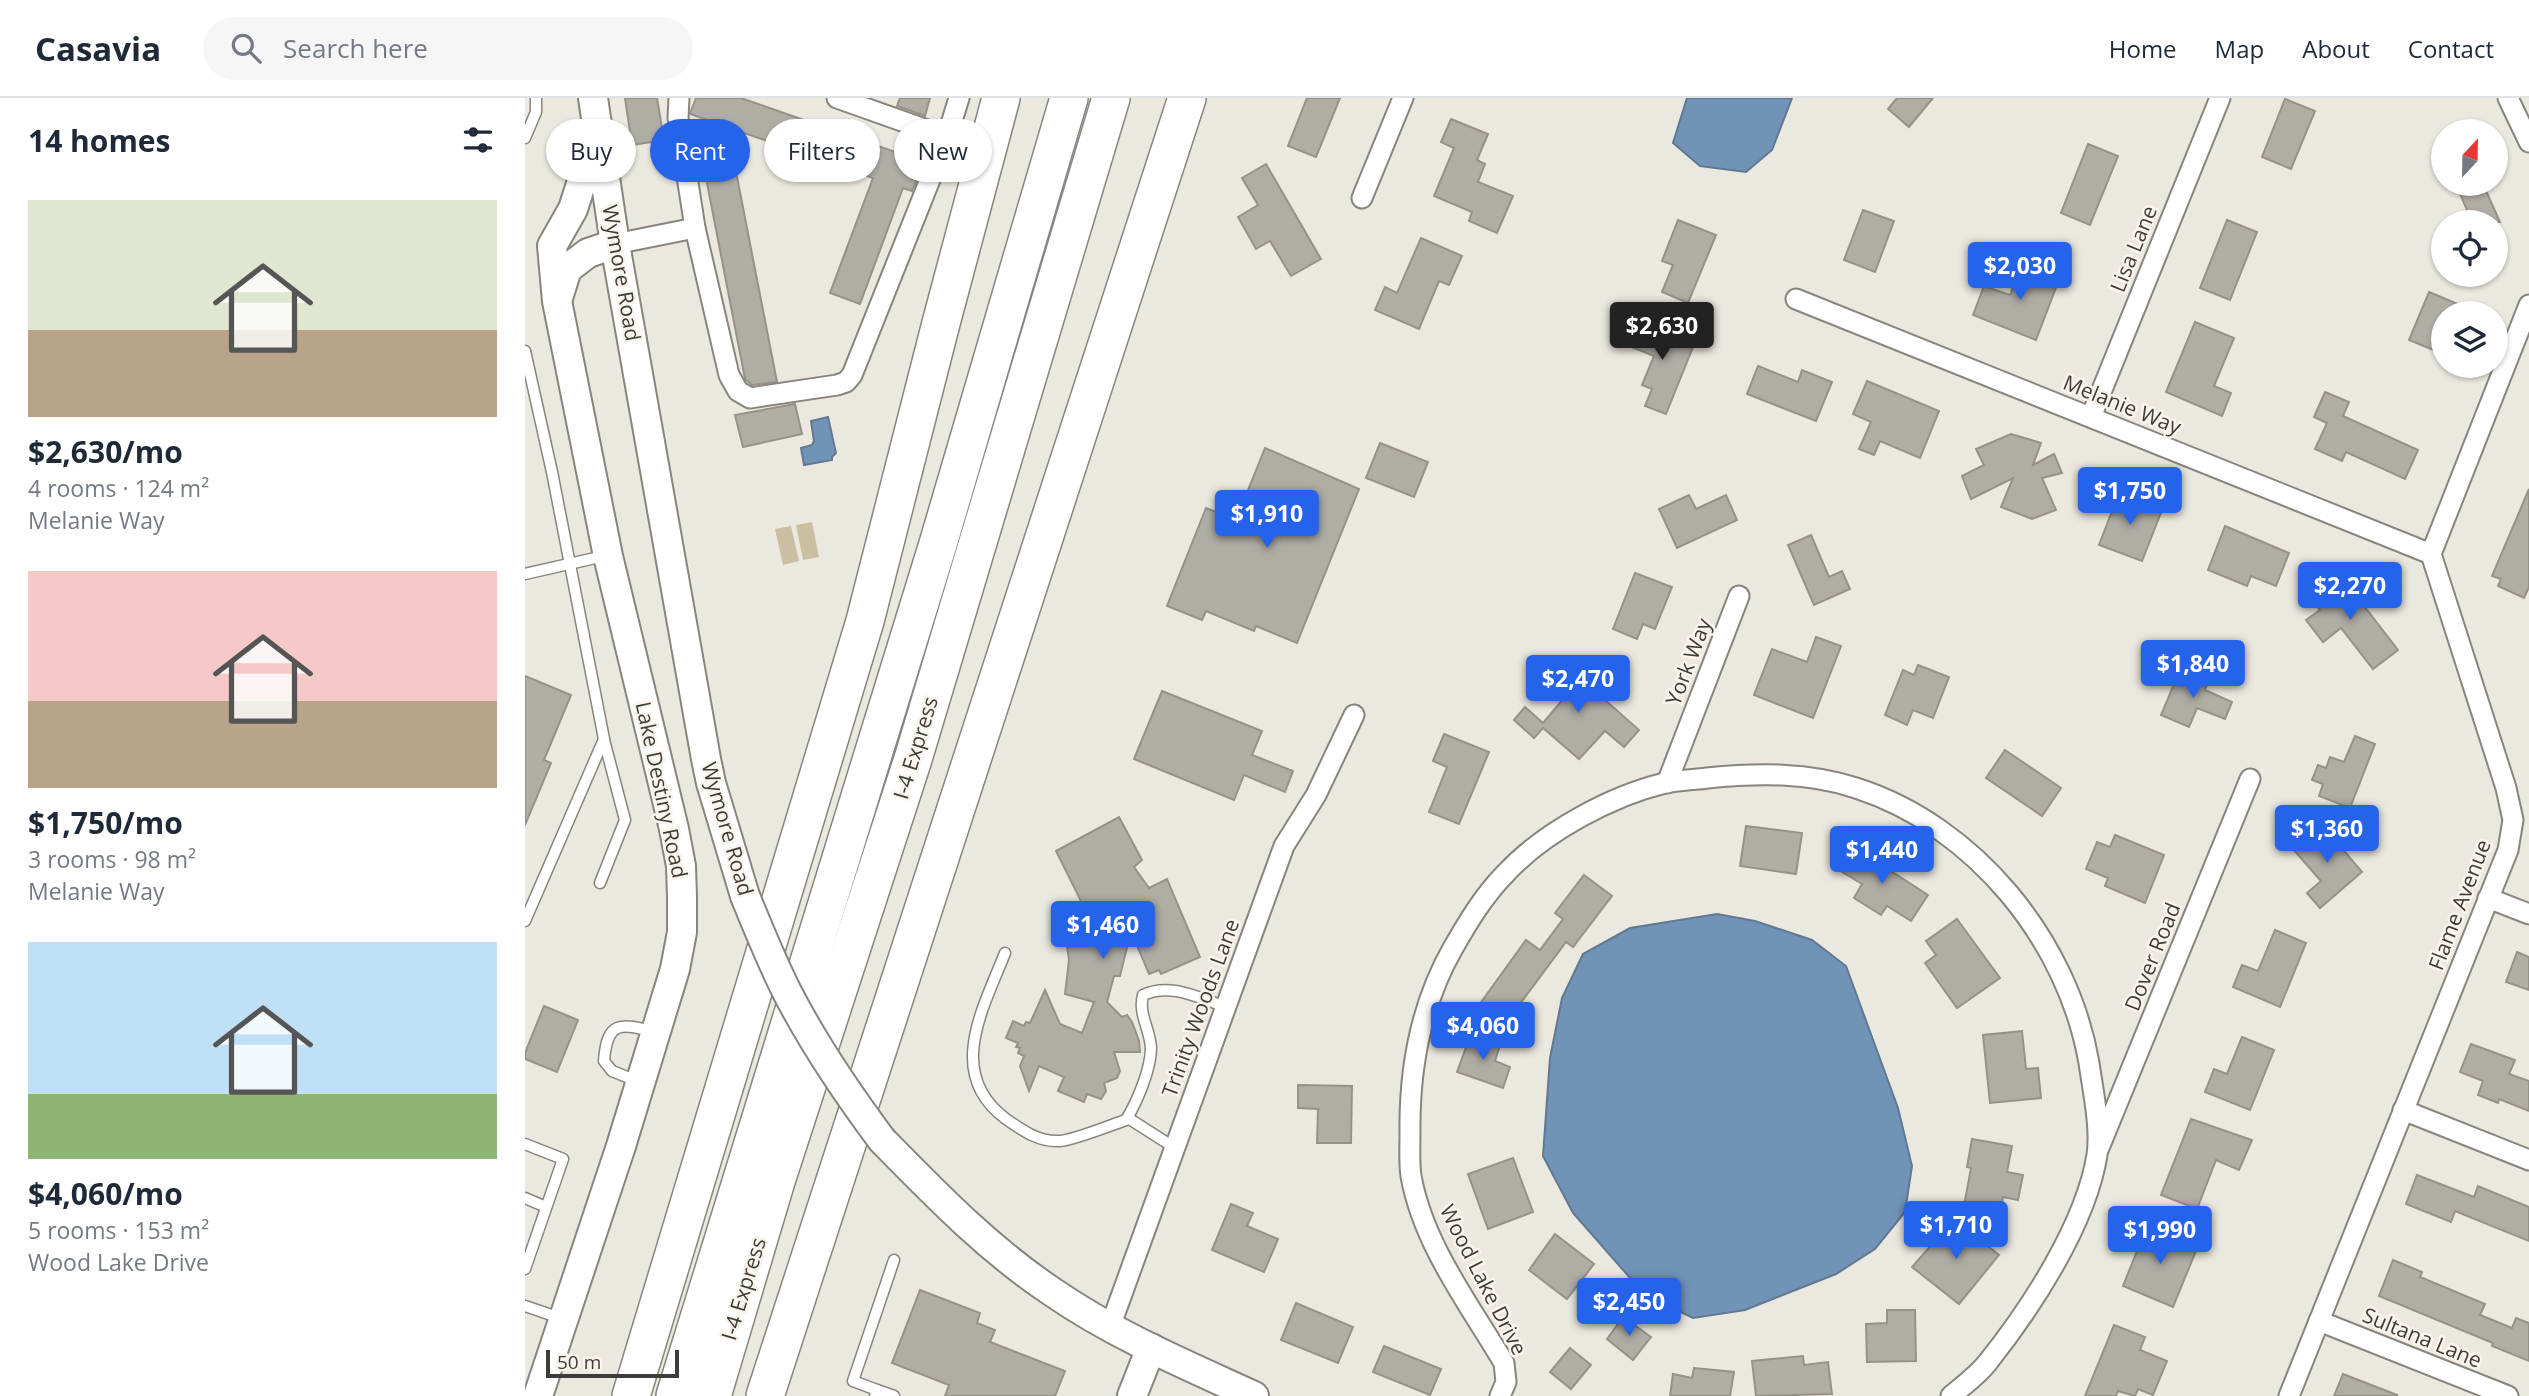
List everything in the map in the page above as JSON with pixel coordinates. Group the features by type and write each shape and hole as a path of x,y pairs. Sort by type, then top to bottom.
{"highway":[{"path":"631,1396 865,621 936,340 1002,98"},
{"name":"I-4 Express","path":"675,1396 938,544 1069,98"},
{"name":"I-4 Express","path":"712,1396 776,1181 929,708 1111,98"},
{"path":"765,1396 1187,98"}],"main road":[{"name":"Wymore Road","path":"593,98 596,119"},
{"name":"Lake Destiny Road","path":"538,1396 675,969 682,932 681,866 608,556 557,301 552,246 573,209 582,182"},
{"name":"Wymore Road","path":"606,182 711,783 745,896 804,1023 844,1087 882,1140 962,1221 1055,1294 1151,1348 1254,1396"},
{"path":"557,301 568,269 588,253 615,244"},
{"path":"1132,1396 1151,1348"}],"street":[{"path":"679,98 678,118 695,228 729,375 738,391 750,398 846,382 857,367 929,182"},
{"path":"837,98 896,119"},
{"path":"953,119 959,98"},
{"path":"1362,198 1403,98"},
{"name":"Lisa Lane","path":"2091,417 2220,98"},
{"path":"2508,98 2529,142"},
{"path":"615,244 695,228"},
{"name":"Melanie Way","path":"1795,299 2431,554"},
{"path":"2431,554 2529,305"},
{"name":"Flame Avenue","path":"2289,1396 2508,850 2512,820 2506,788 2431,554"},
{"name":"York Way","path":"1667,783 1739,596"},
{"name":"Trinity Woods Lane","path":"1110,1326 1284,846 1316,795 1354,715"},
{"name":"Wood Lake Drive","path":"1500,1396 1506,1382 1504,1363 1425,1228 1411,1174 1410,1115 1415,1051 1426,1006 1442,968 1471,916 1506,872 1535,846 1617,799 1667,783 1760,774 1813,778 1856,788 1907,809 1953,839 1998,881 2033,924 2068,989 2087,1053 2094,1096 2098,1153 2085,1197 2061,1250 2032,1302 1986,1365 1951,1396"},
{"name":"Dover Road","path":"2098,1153 2250,779"},
{"path":"2488,898 2529,914"},
{"path":"2403,1110 2529,1160"},
{"name":"Sultana Lane","path":"2319,1321 2508,1396"}],"lane":[{"path":"525,138 536,112 537,98"},
{"path":"525,351 552,472 604,739 625,820 600,883"},
{"path":"525,574 608,556"},
{"path":"525,920 604,739"},
{"path":"1005,953 977,1022 971,1056 977,1088 997,1112 1027,1135 1060,1141 1128,1118 1142,1091 1151,1048 1140,1006 1143,995 1154,989 1177,990 1226,1007"},
{"path":"639,1082 612,1071 604,1061 605,1047 610,1033 617,1026 628,1025 655,1032"},
{"path":"1128,1118 1175,1148"},
{"path":"525,1144 563,1159 525,1269"},
{"path":"525,1199 547,1207"},
{"path":"894,1260 853,1381 876,1393 894,1396"},
{"path":"525,1306 563,1319"}],"shaded area":[{"path":"812,522 819,557 803,560 796,525"},
{"path":"791,526 799,561 783,565 775,529"}],"water":[{"path":"1687,98 1792,98 1772,150 1746,172 1700,166 1673,143"},
{"path":"828,417 836,453 832,460 804,465 801,448 812,445 814,441 811,421"},
{"path":"1717,914 1755,921 1812,940 1846,966 1898,1108 1912,1166 1905,1212 1875,1249 1836,1274 1745,1310 1693,1318 1645,1295 1573,1213 1543,1156 1550,1058 1562,998 1583,954 1630,928"}],"building":[{"path":"625,98 657,98 660,119 650,119 650,142 636,144 636,119 628,119"},
{"path":"696,98 741,98 801,119 764,119 764,140 750,135 750,119 704,119 690,114"},
{"path":"900,98 930,98 925,116 897,106"},
{"path":"1307,98 1340,98 1316,157 1288,146"},
{"path":"1897,98 1933,98 1909,127 1888,109"},
{"path":"2285,99 2315,111 2291,169 2262,157"},
{"path":"1451,119 1488,134 1477,160 1485,164 1478,182 1513,196 1497,233 1469,221 1472,212 1434,196 1454,148 1441,142"},
{"path":"2088,144 2118,156 2090,225 2061,213"},
{"path":"880,147 894,152 894,182 916,182 912,191 903,188 860,304 830,293 872,182 880,182"},
{"path":"1266,164 1321,259 1291,276 1270,241 1256,249 1238,217 1258,205 1242,178"},
{"path":"707,182 738,182 777,382 752,385 745,379"},
{"path":"2461,196 2488,196 2495,210 2467,210"},
{"path":"1863,210 1894,221 1875,272 1844,260"},
{"path":"1678,220 1716,235 1688,303 1662,292 1673,265 1662,261"},
{"path":"2227,220 2257,232 2230,300 2200,288"},
{"path":"1421,238 1462,256 1449,285 1439,281 1419,329 1375,310 1385,287 1397,293"},
{"path":"2022,263 2060,277 2036,340 1973,315 1984,286 2010,295"},
{"path":"2429,292 2450,301 2431,301 2431,349 2409,340"},
{"path":"1639,320 1695,342 1666,414 1645,406 1652,389 1642,385 1654,356 1629,346"},
{"path":"2195,322 2234,338 2214,386 2231,393 2222,416 2166,392"},
{"path":"1758,366 1798,382 1802,370 1832,382 1816,421 1747,394"},
{"path":"1867,381 1939,411 1920,458 1880,441 1874,455 1859,449 1871,422 1853,414"},
{"path":"2325,392 2349,402 2343,416 2418,450 2405,479 2346,452 2342,461 2315,449 2327,423 2314,417"},
{"path":"795,404 802,434 743,447 735,415"},
{"path":"2011,434 2041,443 2033,465 2054,454 2062,473 2042,478 2056,510 2032,519 2001,507 2013,478 1971,499 1962,476 1984,465 1976,449"},
{"path":"1380,443 1428,462 1414,497 1366,478"},
{"path":"1265,448 1359,489 1297,643 1256,626 1254,631 1206,611 1202,620 1167,606 1206,508 1236,520"},
{"path":"2529,489 2529,587 2524,598 2498,586 2501,579 2492,576"},
{"path":"2119,493 2162,510 2142,561 2099,545"},
{"path":"1689,495 1696,509 1726,495 1737,520 1677,548 1659,509"},
{"path":"2225,526 2289,553 2276,586 2251,576 2247,586 2208,570"},
{"path":"1811,535 1829,577 1842,571 1850,589 1814,605 1788,545"},
{"path":"1635,573 1672,587 1655,629 1643,624 1637,639 1613,629"},
{"path":"2341,576 2398,650 2373,669 2341,628 2323,642 2306,620 2320,610 2311,599"},
{"path":"1816,637 1841,646 1813,718 1754,695 1772,649 1807,662"},
{"path":"1560,660 1639,730 1624,747 1605,731 1579,759 1543,728 1534,738 1514,720 1525,707 1543,723 1564,698 1543,680"},
{"path":"1918,665 1949,677 1933,718 1913,710 1907,725 1885,715 1903,670 1914,675"},
{"path":"2180,670 2208,682 2205,690 2232,702 2225,719 2197,708 2189,727 2161,715"},
{"path":"525,676 571,695 544,760 551,763 525,825"},
{"path":"1162,691 1262,731 1252,755 1293,771 1285,792 1244,775 1234,800 1134,759"},
{"path":"1444,734 1489,752 1459,824 1429,812 1447,767 1433,761"},
{"path":"2355,736 2375,744 2350,808 2319,796 2323,784 2312,780 2318,765 2326,768 2330,757 2344,762"},
{"path":"2005,750 2061,788 2042,816 1986,778"},
{"path":"1119,817 1142,860 1134,867 1149,888 1167,879 1200,957 1161,974 1159,970 1149,974 1131,931 1120,976 1114,976 1107,1002 1122,1017 1127,1015 1132,1022 1140,1052 1114,1052 1120,1071 1117,1078 1104,1083 1106,1091 1101,1099 1087,1094 1084,1102 1058,1091 1064,1077 1039,1066 1029,1091 1020,1066 1024,1056 1018,1053 1018,1043 1006,1038 1013,1021 1024,1026 1026,1022 1030,1023 1045,990 1060,1024 1082,1033 1094,1002 1065,994 1069,960 1067,946 1075,945 1068,927 1084,919 1077,903 1081,901 1056,851"},
{"path":"2322,825 2362,872 2320,908 2307,893 2321,881 2293,849"},
{"path":"1746,826 1802,833 1796,874 1740,866"},
{"path":"2115,835 2164,855 2145,903 2105,886 2108,878 2086,869 2097,842 2110,847"},
{"path":"1854,847 1928,895 1911,921 1887,906 1881,915 1854,898 1862,884 1839,870"},
{"path":"1584,875 1612,896 1573,947 1566,942 1505,1024 1479,1005 1526,940 1540,950 1563,919 1555,913"},
{"path":"1957,919 2000,978 1957,1008 1925,963 1936,955 1926,941"},
{"path":"2275,930 2306,943 2280,1007 2233,987 2242,965 2258,971"},
{"path":"2517,952 2529,957 2529,990 2506,982"},
{"path":"544,1006 578,1020 557,1072 525,1059"},
{"path":"2022,1031 2026,1069 2038,1068 2041,1098 1990,1103 1983,1035"},
{"path":"1471,1034 1500,1045 1495,1061 1510,1067 1503,1088 1457,1072"},
{"path":"2242,1037 2274,1050 2250,1110 2205,1092 2214,1069 2227,1074"},
{"path":"2471,1044 2515,1060 2509,1074 2529,1081 2529,1111 2499,1099 2498,1103 2478,1095 2483,1081 2460,1072"},
{"path":"1298,1085 1352,1086 1351,1143 1317,1143 1318,1109 1298,1108"},
{"path":"2191,1119 2252,1140 2239,1170 2216,1160 2197,1209 2161,1195"},
{"path":"1972,1139 2012,1146 2007,1172 2023,1175 2018,1200 2003,1197 2000,1212 1964,1206 1971,1168 1967,1167"},
{"path":"1513,1158 1533,1212 1488,1229 1468,1174"},
{"path":"2417,1175 2474,1197 2478,1186 2529,1207 2529,1241 2455,1211 2451,1222 2406,1204"},
{"path":"1231,1204 1253,1213 1247,1226 1278,1239 1264,1272 1212,1250"},
{"path":"1954,1219 1999,1255 1959,1304 1912,1267"},
{"path":"2147,1226 2198,1246 2173,1307 2123,1286"},
{"path":"1555,1234 1594,1264 1567,1299 1529,1270"},
{"path":"2393,1260 2422,1272 2420,1277 2485,1304 2480,1315 2512,1328 2516,1318 2529,1323 2529,1361 2492,1346 2493,1343 2379,1296"},
{"path":"920,1290 980,1313 977,1323 995,1330 990,1342 1065,1371 1055,1396 945,1396 949,1385 892,1363"},
{"path":"1296,1303 1353,1327 1338,1363 1281,1340"},
{"path":"1887,1310 1915,1310 1916,1361 1867,1362 1866,1324 1887,1323"},
{"path":"1623,1317 1651,1337 1633,1360 1607,1339"},
{"path":"2114,1325 2145,1337 2140,1350 2167,1361 2153,1395 2138,1389 2135,1396 2118,1391 2116,1396 2085,1396"},
{"path":"1384,1346 1441,1369 1430,1395 1373,1372"},
{"path":"1570,1348 1591,1365 1571,1389 1550,1372"},
{"path":"1803,1356 1804,1365 1828,1362 1832,1394 1756,1396 1752,1361"},
{"path":"1694,1368 1734,1372 1730,1396 1670,1396 1673,1374 1692,1378"},
{"path":"2343,1374 2397,1395 2334,1396"}]}
